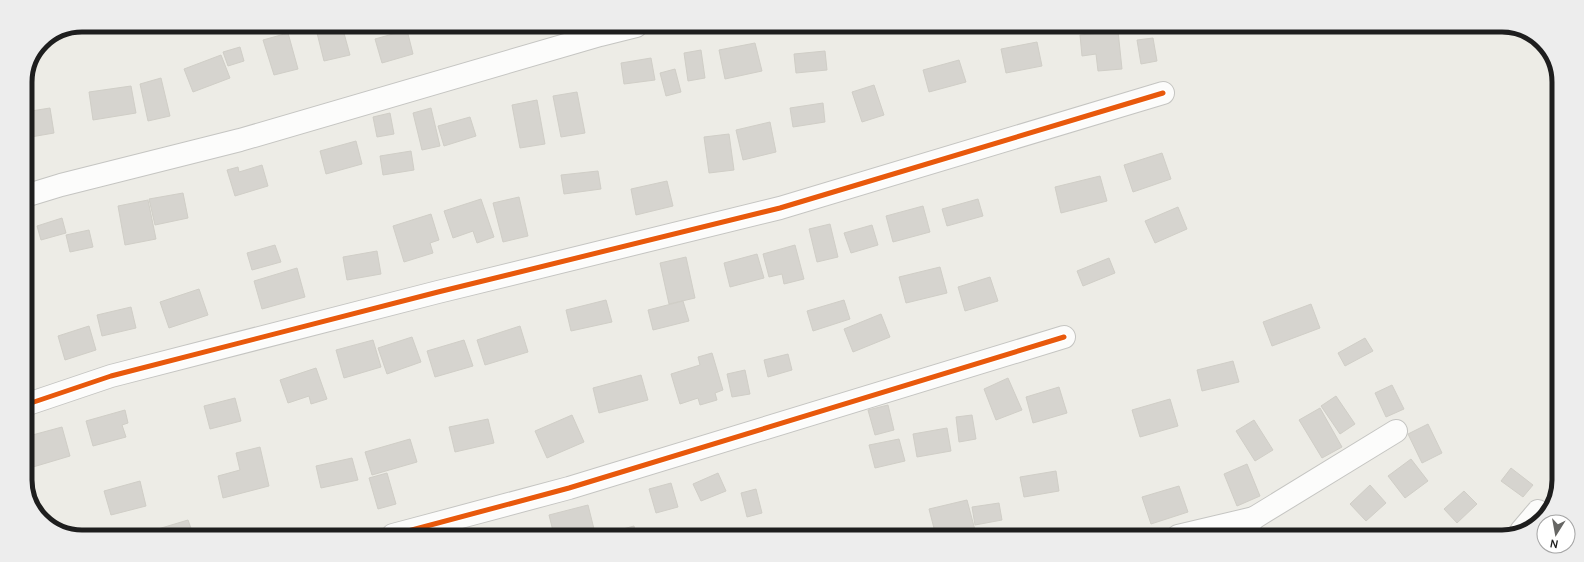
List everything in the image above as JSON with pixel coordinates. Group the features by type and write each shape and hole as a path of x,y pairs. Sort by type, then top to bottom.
{"street":[{"path":"32,194 240,140 612,32"},
{"path":"32,403 111,376 438,292 780,208 1163,93"},
{"path":"412,530 569,488 1064,337"},
{"path":"1203,530 1254,518 1396,431"},
{"path":"1528,523 1538,511"},
{"path":"1245,530 1254,518"}],"building":[{"path":"317,32 344,32 350,55 324,61"},
{"path":"400,32 408,32 413,54 382,63 375,39"},
{"path":"1118,32 1122,69 1098,71 1096,54 1082,56 1080,35"},
{"path":"288,33 298,69 274,75 263,40"},
{"path":"1153,38 1157,61 1141,64 1137,40"},
{"path":"1037,42 1042,66 1006,73 1001,49"},
{"path":"755,43 762,71 725,79 719,50"},
{"path":"240,47 244,61 228,66 223,52"},
{"path":"701,50 705,78 688,81 684,53"},
{"path":"825,51 827,70 796,73 794,54"},
{"path":"221,55 230,78 193,92 184,69"},
{"path":"651,58 655,80 624,84 621,63"},
{"path":"959,60 966,82 929,92 923,70"},
{"path":"675,69 681,92 666,96 660,73"},
{"path":"161,78 170,116 148,121 140,84"},
{"path":"874,85 884,115 862,122 852,92"},
{"path":"131,86 136,113 93,120 89,92"},
{"path":"577,92 585,133 561,137 553,96"},
{"path":"537,100 545,144 520,148 512,105"},
{"path":"823,103 825,122 793,127 790,108"},
{"path":"50,108 54,133 32,137 32,111"},
{"path":"431,108 440,146 422,150 413,113"},
{"path":"390,113 394,134 377,137 373,117"},
{"path":"470,117 476,136 444,146 438,126"},
{"path":"770,122 776,152 743,160 736,130"},
{"path":"729,134 734,170 709,173 704,137"},
{"path":"356,141 362,164 326,174 320,151"},
{"path":"411,151 414,170 383,175 380,156"},
{"path":"1162,153 1171,179 1133,192 1124,165"},
{"path":"262,165 268,186 235,196 227,170 238,167 239,172"},
{"path":"598,171 601,189 564,194 561,175"},
{"path":"1100,176 1107,201 1061,213 1055,187"},
{"path":"667,181 673,206 636,215 631,189"},
{"path":"183,193 188,218 155,225 149,199"},
{"path":"519,197 528,236 503,242 493,203"},
{"path":"481,199 494,237 477,243 473,231 453,238 444,211"},
{"path":"978,199 983,216 947,226 942,209"},
{"path":"148,200 156,239 125,245 118,206"},
{"path":"923,206 930,232 893,242 886,216"},
{"path":"1178,207 1187,229 1155,243 1145,221"},
{"path":"431,214 439,240 430,243 433,253 404,262 393,226"},
{"path":"62,218 66,233 41,240 37,226"},
{"path":"830,224 838,257 817,262 809,229"},
{"path":"872,225 878,245 851,253 844,233"},
{"path":"89,230 93,247 70,252 66,235"},
{"path":"275,245 281,262 252,270 247,253"},
{"path":"795,245 804,279 784,284 782,274 769,277 763,254"},
{"path":"377,251 381,274 347,280 343,257"},
{"path":"757,254 764,278 730,287 724,263"},
{"path":"686,257 695,298 669,304 660,263"},
{"path":"1109,258 1115,273 1083,286 1077,271"},
{"path":"940,267 947,293 906,303 899,277"},
{"path":"297,268 305,297 262,309 254,281"},
{"path":"990,277 998,301 965,311 958,287"},
{"path":"199,289 208,315 169,328 160,302"},
{"path":"606,300 612,322 571,331 566,310"},
{"path":"844,300 850,319 813,331 807,311"},
{"path":"683,301 689,321 653,330 648,310"},
{"path":"1311,304 1320,328 1272,346 1263,322"},
{"path":"131,307 136,328 102,336 97,315"},
{"path":"881,314 890,337 853,352 844,329"},
{"path":"89,326 96,350 65,360 58,336"},
{"path":"520,326 528,352 485,365 477,340"},
{"path":"412,337 421,362 387,374 378,348"},
{"path":"1365,338 1373,351 1345,366 1338,353"},
{"path":"373,340 381,367 344,378 336,350"},
{"path":"464,340 473,366 435,377 427,351"},
{"path":"712,353 723,390 715,393 717,400 700,405 698,398 680,404 671,374 700,365 698,357"},
{"path":"788,354 792,370 768,377 764,360"},
{"path":"1233,361 1239,382 1202,391 1197,370"},
{"path":"316,368 327,399 311,404 309,396 288,403 280,380"},
{"path":"745,370 750,394 732,397 727,374"},
{"path":"641,375 648,400 599,413 593,388"},
{"path":"1008,378 1022,410 996,420 984,389"},
{"path":"1392,385 1404,409 1386,417 1375,393"},
{"path":"1059,387 1067,413 1033,423 1026,397"},
{"path":"1336,396 1355,424 1340,434 1321,406"},
{"path":"235,398 241,421 210,429 204,406"},
{"path":"1170,399 1178,426 1140,437 1132,410"},
{"path":"888,405 894,430 875,435 868,410"},
{"path":"1320,408 1342,447 1322,458 1299,420"},
{"path":"125,410 128,423 122,425 126,437 93,446 86,421"},
{"path":"572,415 584,442 547,458 535,431"},
{"path":"972,415 976,439 959,442 956,417"},
{"path":"488,419 494,443 455,452 449,427"},
{"path":"1254,420 1273,450 1255,461 1236,431"},
{"path":"1428,424 1442,453 1422,463 1408,434"},
{"path":"62,427 70,456 33,467 32,435"},
{"path":"947,428 951,451 917,457 913,434"},
{"path":"410,439 417,462 372,475 365,452"},
{"path":"899,439 905,461 875,468 869,445"},
{"path":"260,447 269,486 223,498 218,476 240,470 236,453"},
{"path":"352,458 358,480 321,488 316,466"},
{"path":"1411,459 1428,481 1405,498 1388,476"},
{"path":"1247,464 1260,496 1237,506 1224,474"},
{"path":"1511,468 1533,485 1523,497 1501,481"},
{"path":"1056,471 1059,491 1024,497 1020,477"},
{"path":"387,473 396,504 378,509 369,478"},
{"path":"718,473 726,491 701,501 693,484"},
{"path":"140,481 146,506 111,515 104,491"},
{"path":"671,483 678,507 656,513 649,489"},
{"path":"1370,485 1386,503 1366,521 1350,504"},
{"path":"1179,486 1188,512 1151,524 1142,497"},
{"path":"756,489 762,513 747,517 741,493"},
{"path":"1464,491 1477,504 1457,523 1444,509"},
{"path":"967,500 975,530 934,530 929,509"},
{"path":"999,503 1002,520 975,525 972,507"},
{"path":"588,505 594,529 553,530 549,515"},
{"path":"188,520 192,530 155,530"},
{"path":"455,526 456,530 443,530"},
{"path":"634,526 635,530 619,530"}],"cycle path":[{"path":"32,403 111,376 438,292 780,208 1163,93"},
{"path":"412,530 569,488 1064,337"}]}
